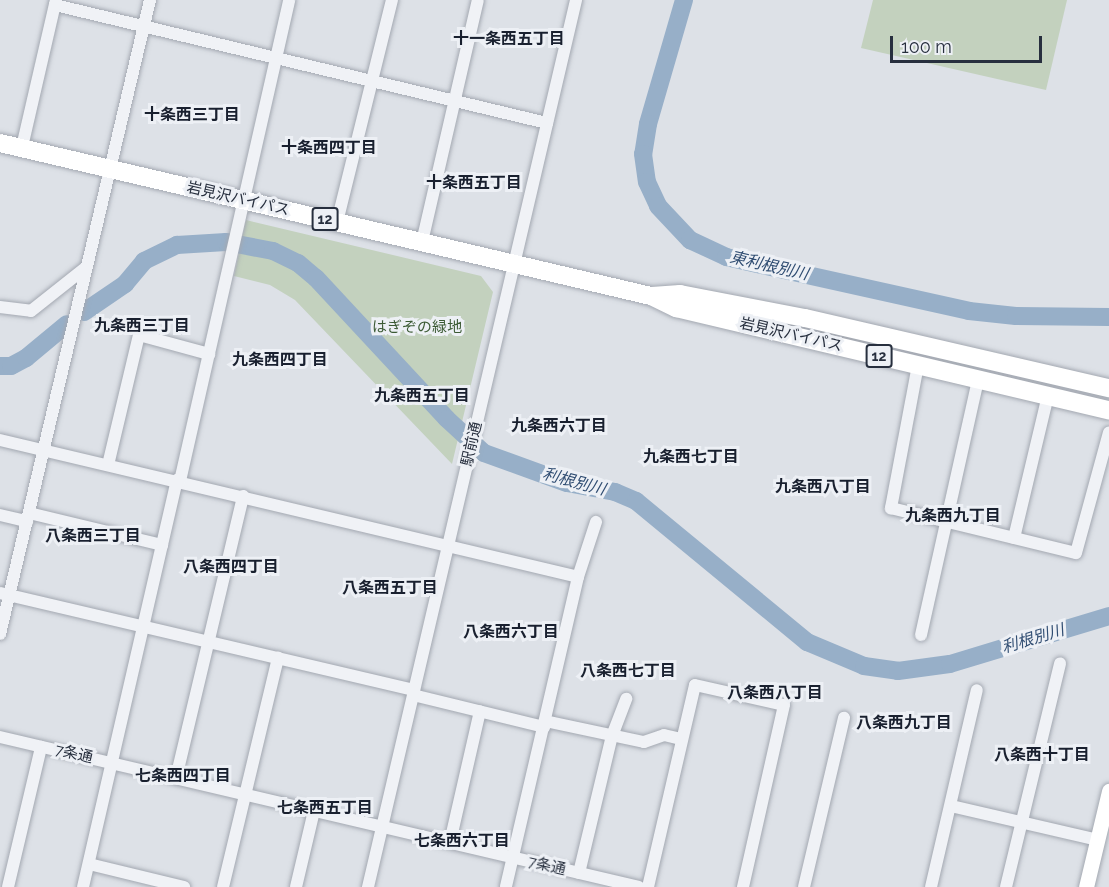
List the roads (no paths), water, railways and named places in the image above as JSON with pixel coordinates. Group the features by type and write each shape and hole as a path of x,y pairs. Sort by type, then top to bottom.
{"highway":[{"name":"岩見沢バイパス","path":"0,143 651,296 676,308 1109,410"},
{"name":"岩見沢バイパス","path":"651,296 680,294 805,318 1109,388"}],"main road":[{"path":"1086,887 1101,842 1109,791"}],"street":[{"path":"0,634 5,594 28,517 83,275 150,0"},
{"path":"83,887 290,0"},
{"path":"337,222 392,0"},
{"path":"422,242 478,0"},
{"name":"駅前通","path":"368,887 512,264 576,0"},
{"path":"22,147 56,3 144,27 547,123"},
{"path":"0,307 31,311 83,275"},
{"path":"108,465 139,335 209,354"},
{"path":"918,365 891,508 1076,553 1109,432"},
{"path":"1056,374 1109,381"},
{"path":"921,635 978,379"},
{"path":"1014,538 1048,395"},
{"path":"0,440 178,480 578,577"},
{"path":"176,778 243,496"},
{"path":"0,515 28,517 162,545"},
{"path":"506,887 578,577 596,522"},
{"path":"5,594 278,658 480,711 644,742 664,735 682,738"},
{"path":"224,887 278,658"},
{"path":"1006,887 1060,663"},
{"path":"648,887 695,685 784,705 743,887"},
{"path":"931,887 977,690"},
{"path":"579,873 612,736 626,699"},
{"path":"450,842 480,711"},
{"path":"804,887 844,718"},
{"name":"7条通","path":"0,737 639,887"},
{"path":"4,887 41,747"},
{"path":"951,806 1101,842"},
{"path":"296,887 314,811"},
{"path":"89,864 184,887"}],"waterway":[{"name":"東利根別川","path":"684,0 648,124 643,154 647,182 658,206 690,240 726,257 969,311 1016,316 1109,317"},
{"name":"利根別川","path":"84,312 125,284 144,261 177,245 226,242 273,251 298,263 316,278 447,419 484,453 567,483 615,492 636,501 807,642 864,666 898,671 950,664 1109,616"},
{"name":"利根別川","path":"0,366 11,366 26,358 67,324"}],"district":[{"name":"十一条西五丁目","path":"509,39"},
{"name":"十条西三丁目","path":"192,115"},
{"name":"十条西四丁目","path":"329,148"},
{"name":"十条西五丁目","path":"474,183"},
{"name":"九条西三丁目","path":"142,326"},
{"name":"九条西四丁目","path":"280,360"},
{"name":"九条西五丁目","path":"422,396"},
{"name":"九条西六丁目","path":"559,426"},
{"name":"九条西七丁目","path":"691,457"},
{"name":"九条西八丁目","path":"823,487"},
{"name":"九条西九丁目","path":"953,516"},
{"name":"八条西三丁目","path":"93,536"},
{"name":"八条西四丁目","path":"231,567"},
{"name":"八条西五丁目","path":"390,588"},
{"name":"八条西六丁目","path":"511,632"},
{"name":"八条西七丁目","path":"628,671"},
{"name":"八条西八丁目","path":"775,693"},
{"name":"八条西九丁目","path":"904,723"},
{"name":"八条西十丁目","path":"1042,755"},
{"name":"七条西四丁目","path":"183,776"},
{"name":"七条西五丁目","path":"325,808"},
{"name":"七条西六丁目","path":"462,841"}],"park label":[{"name":"はぎぞの緑地","path":"417,328"}]}
